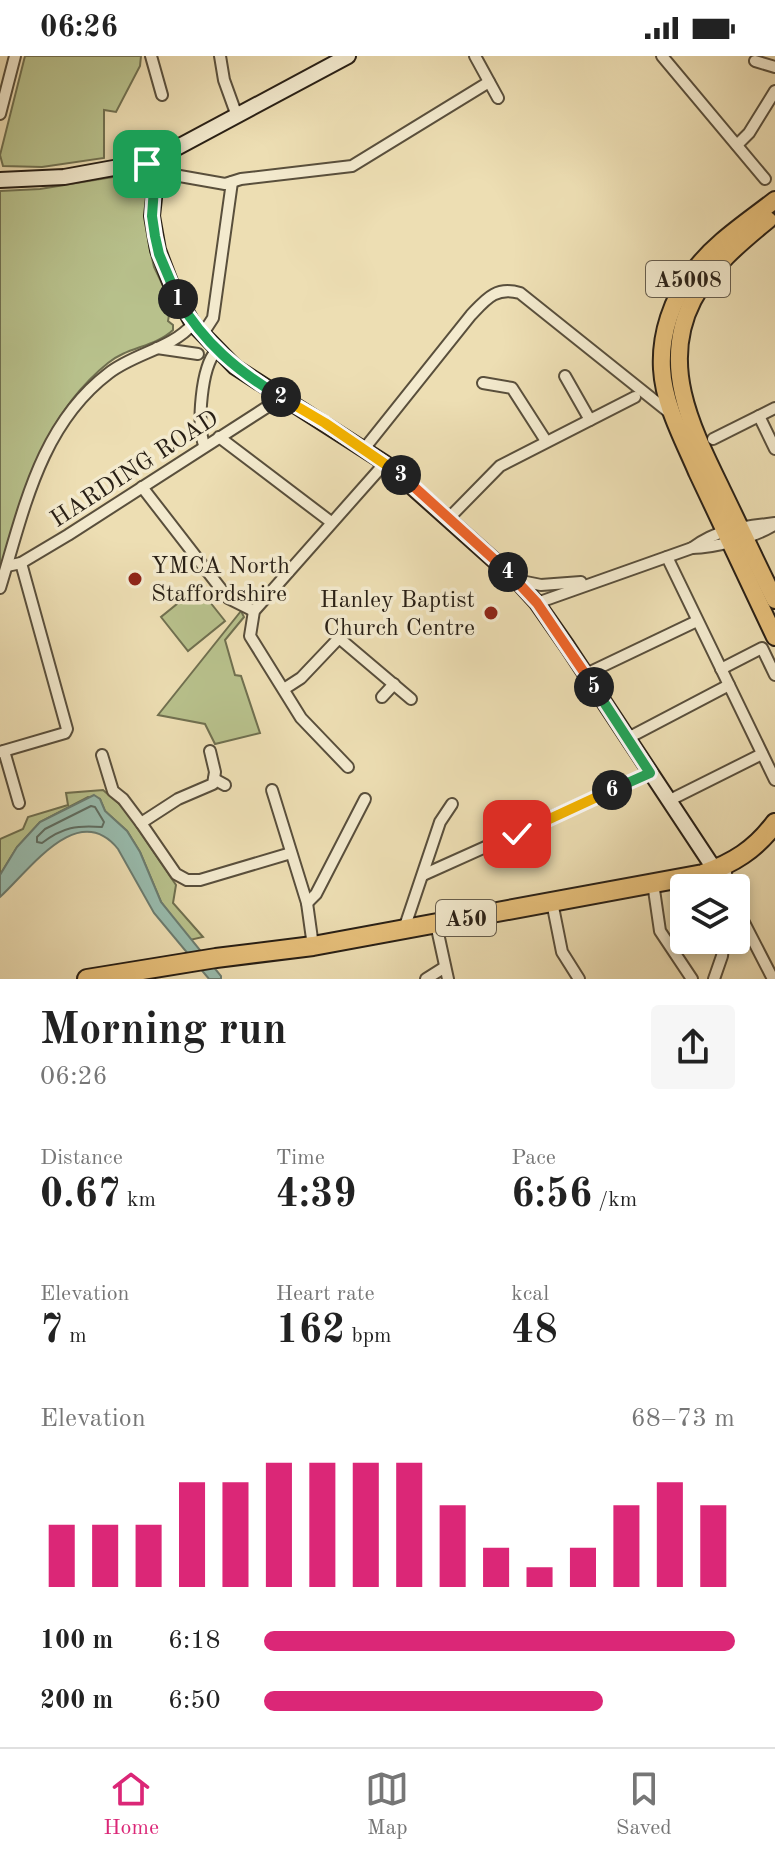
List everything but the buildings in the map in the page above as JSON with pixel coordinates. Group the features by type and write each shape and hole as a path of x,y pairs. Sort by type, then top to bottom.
{"highway":[{"name":"A50","path":"87,979 313,946 720,868 751,850 775,823"}],"main road":[{"name":"A5008","path":"775,200 702,261 673,304 664,342 662,368 672,415 734,534 753,554 775,600"},
{"name":"A5008","path":"775,213 738,246 704,283 686,316 678,353 679,374 689,420 775,637"}],"street":[{"path":"0,114 3,87 15,56"},
{"path":"151,56 162,95"},
{"path":"220,56 224,80 237,116"},
{"path":"153,169 165,154 348,56"},
{"path":"475,56 498,98"},
{"path":"664,57 765,179"},
{"path":"755,61 775,67"},
{"path":"174,175 225,184 352,166 489,82"},
{"path":"737,145 775,91"},
{"path":"0,180 64,177 141,163 153,169 156,180 152,216 158,250 172,287 198,330 235,367 385,463 516,580 537,603 668,801 722,874"},
{"path":"0,588 32,484 51,441 73,405 105,375 127,360 198,330 213,318 232,182"},
{"path":"364,449 471,315 487,297 499,291 520,293 672,415"},
{"path":"157,348 198,354"},
{"path":"204,445 201,435 202,407 208,366 216,351"},
{"path":"565,376 590,420"},
{"path":"483,383 512,388 546,441"},
{"name":"HARDING ROAD","path":"7,566 21,563 267,407 275,394"},
{"path":"449,518 500,466 633,399 638,411"},
{"path":"713,439 775,408"},
{"path":"759,416 775,449"},
{"path":"219,437 331,522"},
{"path":"348,767 301,718 250,636 254,611 385,463"},
{"path":"142,487 228,598 254,611"},
{"path":"537,603 692,548 703,548 734,534 763,532 775,524"},
{"path":"753,554 775,524"},
{"path":"667,557 775,780"},
{"path":"19,803 2,752 65,733 67,729 21,563"},
{"path":"516,580 541,585 595,581"},
{"path":"586,674 697,621"},
{"path":"284,689 301,678 339,638 411,699"},
{"path":"721,669 762,648 775,675"},
{"path":"382,697 394,684"},
{"path":"628,738 729,685"},
{"path":"141,823 178,799 213,784 215,772 210,751"},
{"path":"668,801 762,754"},
{"path":"102,755 113,791 123,799 176,874 187,880 200,880 291,853"},
{"path":"423,875 650,773"},
{"path":"214,779 225,785"},
{"path":"272,790 307,903 313,946"},
{"path":"307,903 316,894 365,799"},
{"path":"404,929 440,822 452,804"},
{"path":"653,883 660,931 692,979"},
{"path":"552,902 562,952 579,979"},
{"path":"436,924 448,979"},
{"path":"750,936 773,979"},
{"path":"714,979 722,954"},
{"path":"426,979 445,967"}],"green space":[{"path":"25,56 141,56 140,66 116,112 104,110 104,158 42,167 3,166 0,155"},
{"path":"119,176 145,191 149,245 154,267 175,311 169,315 168,321 173,325 173,330 108,363 66,407 27,485 0,571 0,191 40,189"},
{"path":"198,587 225,621 188,651 161,617"},
{"path":"241,611 244,617 225,640 235,675 241,676 260,733 215,744 205,724 158,715"},
{"path":"103,790 124,808 176,885 173,903 203,937 190,940 161,902 140,852 127,831 105,811 100,799 88,797 40,822 17,847 0,875 0,839 23,829 28,817 68,805 66,793"}],"water":[{"path":"94,795 100,799 105,811 127,831 140,852 161,902 221,979 209,979 154,913 118,849 103,836 87,832 71,835 55,844 0,897 0,875 17,847 40,822"}],"place":[{"name":"YMCA North Staffordshire","path":"135,579"},
{"name":"Hanley Baptist Church Centre","path":"491,613"}],"route":[{"path":"147,164 153,169 156,180 152,216 159,254 172,287 193,324 216,351 235,367 325,423 416,487 516,580 537,603 567,646 650,773 517,834"}]}
